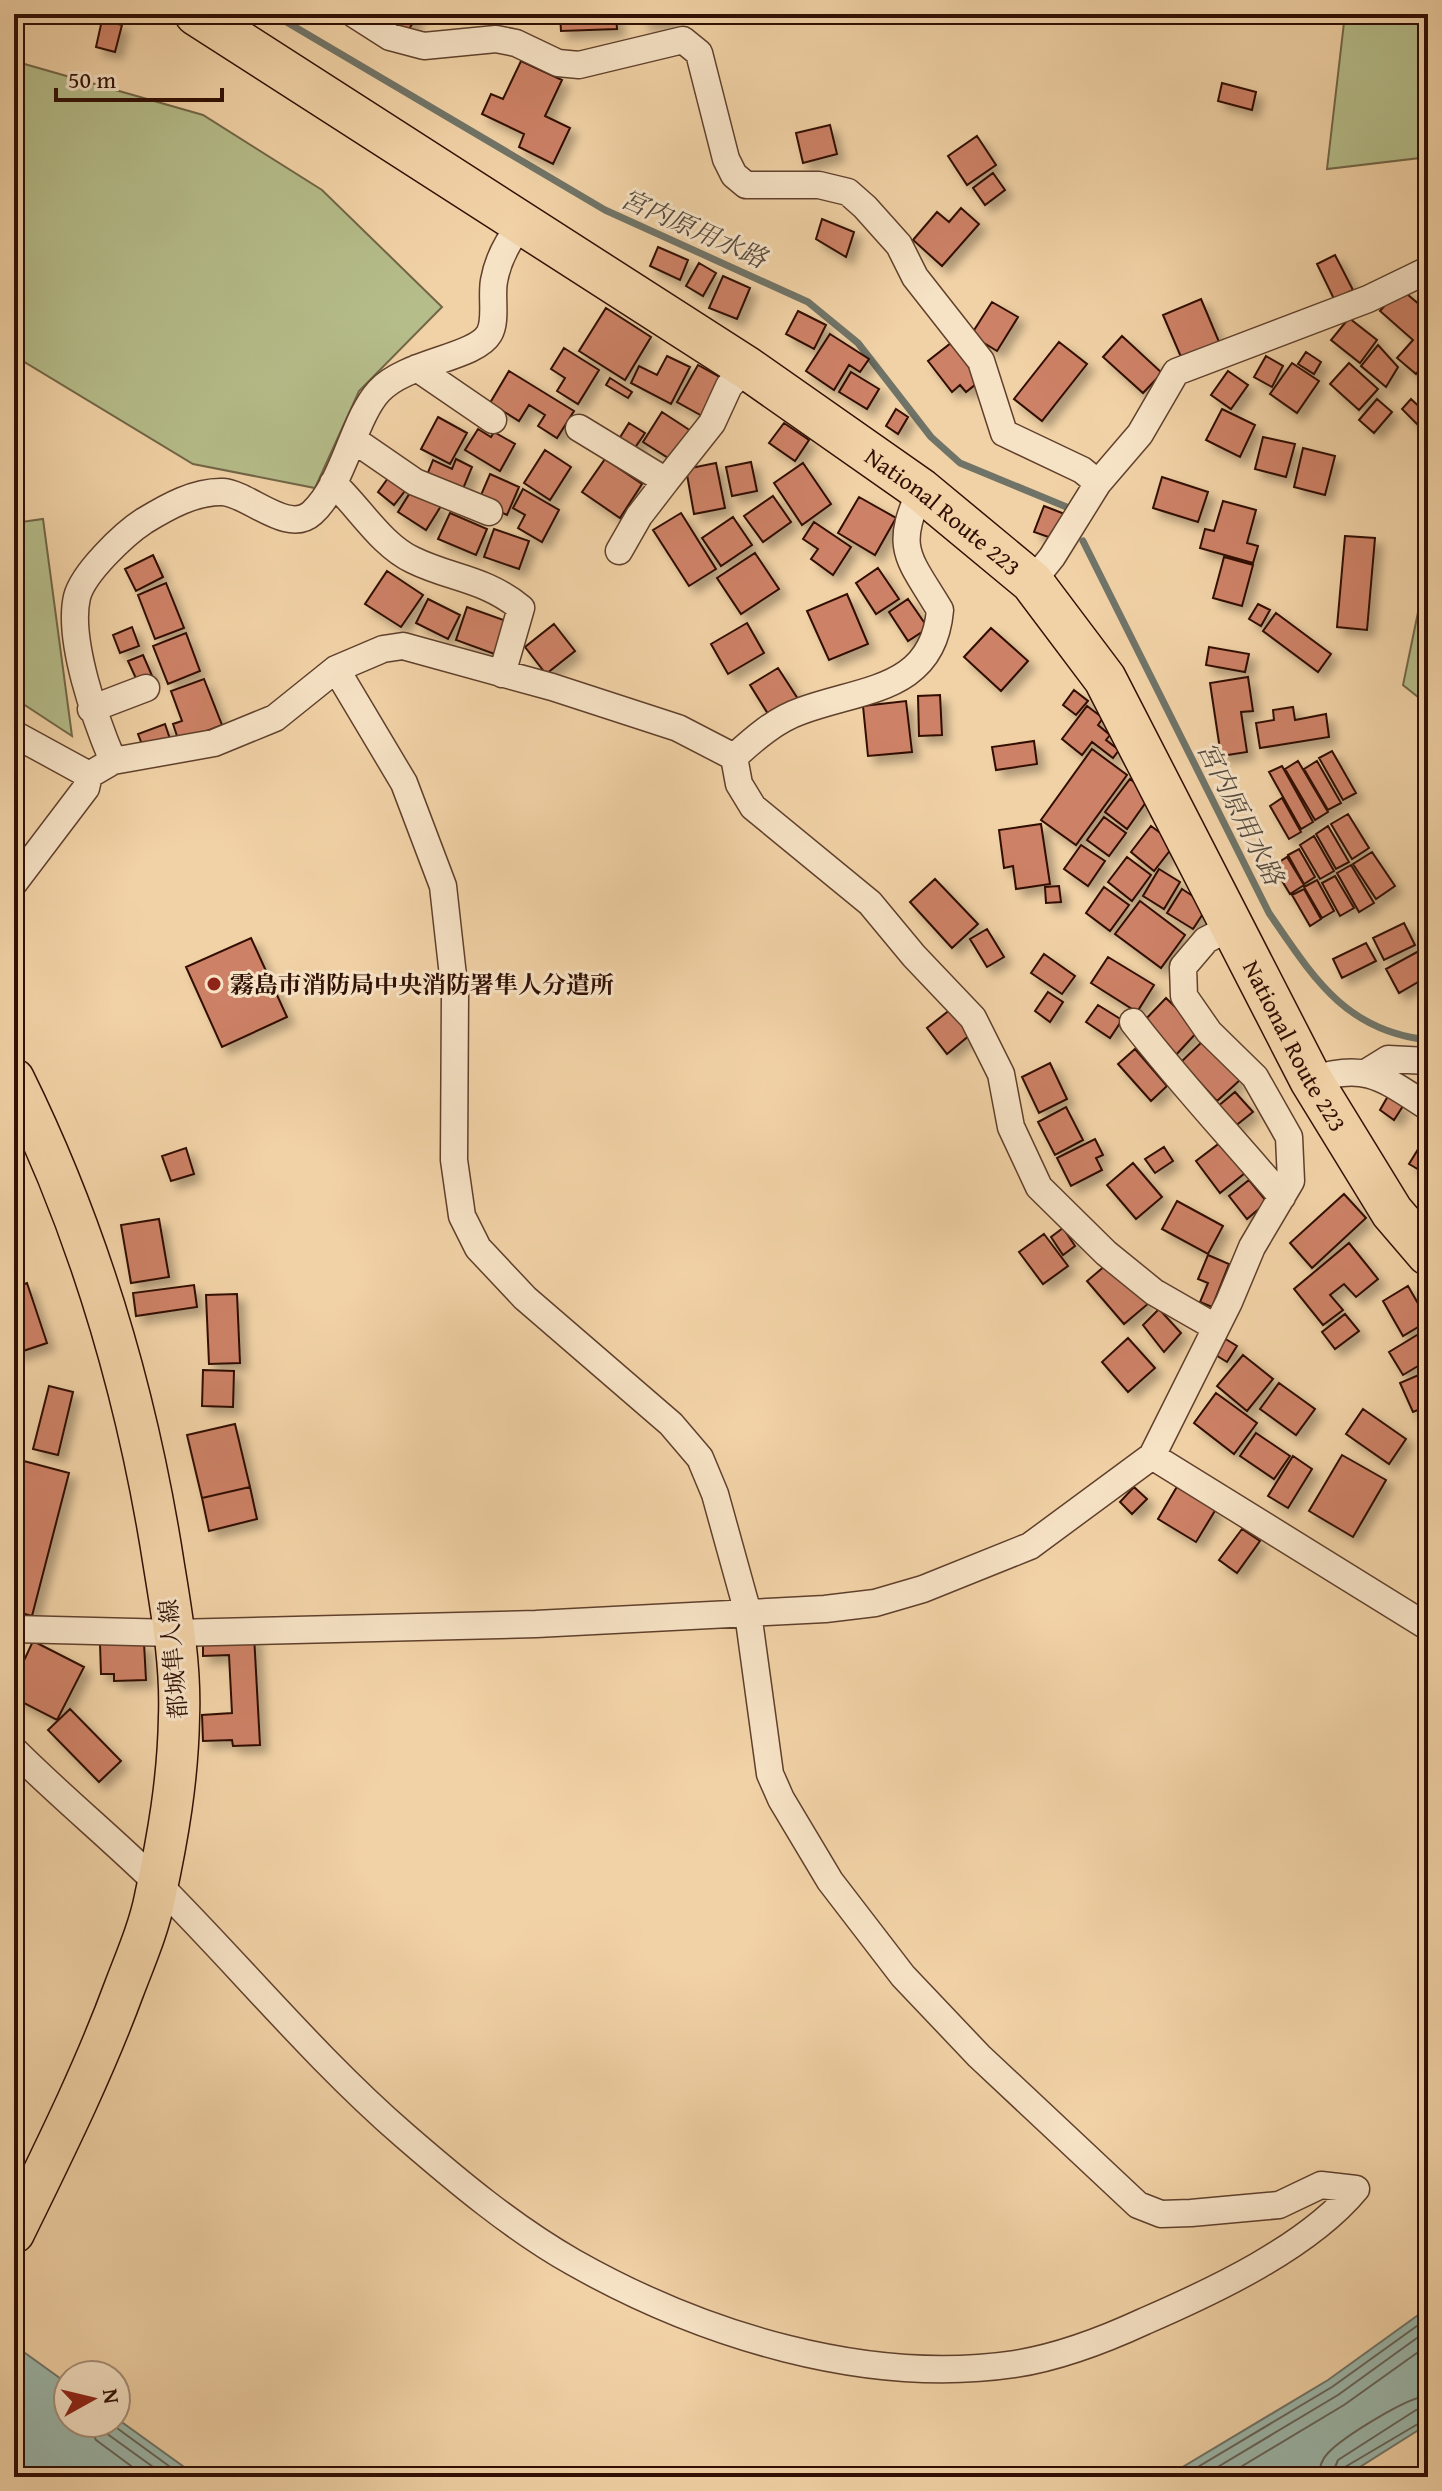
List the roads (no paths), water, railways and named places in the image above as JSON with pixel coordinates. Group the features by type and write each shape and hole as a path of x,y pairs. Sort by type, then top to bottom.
{"highway":[{"name":"National Route 223","path":"196,14 747,368 921,490 1032,582 1105,679 1311,1080 1392,1212 1428,1254"}],"main road":[{"name":"都城隼人線","path":"14,1079 39,1130 86,1247 107,1319 155,1506 174,1633 180,1713 172,1819 156,1892 109,2029 14,2233"}],"street":[{"path":"354,14 390,37 424,46 496,39 516,43 558,63 579,65 683,40 699,53 726,159 734,175 746,185 819,185 848,192 899,245 915,277 981,361 1004,433 1082,470 1098,483"},
{"path":"113,761 91,709 79,648 77,597 87,577 130,530 170,505 223,492 284,518 304,518 313,512 333,483 377,393 398,374 482,344 492,331 494,279 507,242 523,222"},
{"path":"1032,582 1052,557 1098,483 1140,434 1176,372 1368,299 1428,270"},
{"path":"417,368 493,420"},
{"path":"619,551 639,516 712,423 729,386 747,368"},
{"path":"579,428 666,481"},
{"path":"354,440 415,482 489,512"},
{"path":"333,483 394,549 415,561 498,590 521,608 502,674"},
{"path":"734,757 760,734 798,712 883,686 922,664 932,647 940,610 909,558 904,540 909,516 921,490"},
{"path":"14,883 86,788 89,775 113,761 214,743 275,718 336,669 383,649 403,646 678,728 734,757"},
{"path":"14,1750 321,2058 461,2183 571,2261 638,2295 751,2337 845,2360 899,2367 971,2368 1043,2358 1100,2340 1173,2309 1286,2247 1345,2202 1356,2189 1321,2185 1279,2205 1191,2213 1150,2212 1120,2191 979,2056 878,1944 830,1881 781,1799 764,1743 748,1613 715,1494 690,1443 525,1298 478,1248 462,1216 454,1160 455,994 443,886 404,783 336,669"},
{"path":"91,709 146,688"},
{"path":"14,734 89,775"},
{"path":"734,757 739,784 753,807 870,903 914,956 973,1018 1001,1074 1011,1127 1039,1187 1106,1253 1154,1292 1215,1327"},
{"path":"14,1629 174,1633 536,1624 867,1604 953,1578 1030,1546 1152,1456 1252,1247 1291,1181 1289,1137 1255,1077 1209,1032 1184,996 1183,967 1206,940 1231,927"},
{"path":"1133,1022 1190,1096 1207,1107 1282,1197"},
{"path":"1367,1072 1388,1059 1428,1061"},
{"path":"1311,1080 1335,1072 1367,1072 1428,1107"},
{"path":"1152,1456 1428,1627"}],"water":[{"path":"1428,2308 1428,2424 1344,2477 1166,2477 1328,2380"},
{"path":"14,2345 52,2372 52,2439 132,2439 132,2430 198,2477 14,2477"}],"waterway":[{"name":"宮内原用水路","path":"273,14 605,210 808,302 858,343 931,437 960,463 1069,508"},
{"name":"宮内原用水路","path":"1083,541 1269,913 1317,979 1353,1013 1399,1035 1428,1040"}],"place":[{"name":"霧島市消防局中央消防署隼人分遣所","path":"214,984"}]}
